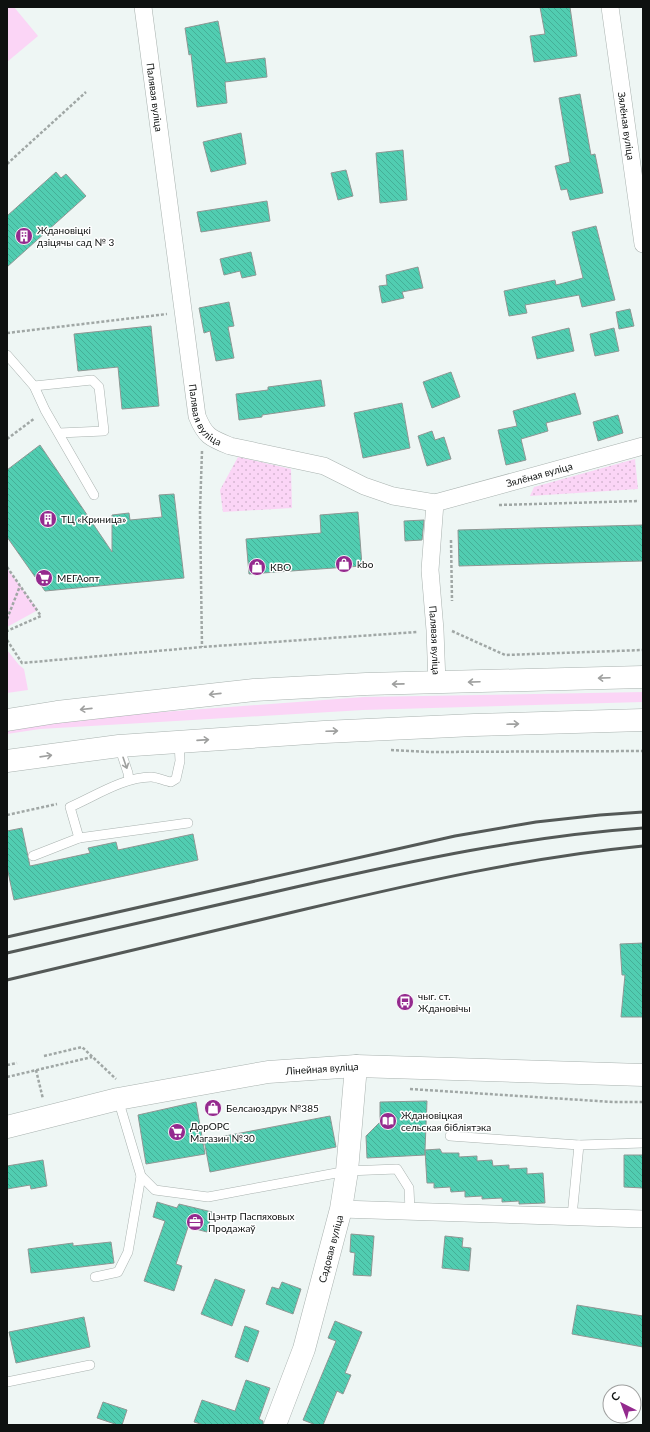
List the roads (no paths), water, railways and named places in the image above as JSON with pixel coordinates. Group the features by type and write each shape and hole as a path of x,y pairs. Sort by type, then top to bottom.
{"main road":[{"path":"7,720 57,712 254,690 366,684 643,677"},
{"path":"7,704 57,712"},
{"path":"7,761 119,746 332,731 643,720"},
{"name":"Лінейная вуліца","path":"7,1127 118,1100 268,1072 356,1066 643,1074"},
{"name":"Садовая вуліца","path":"275,1425 304,1349 341,1209 347,1171 356,1066"}],"street":[{"name":"Палявая вуліца","path":"144,7 197,416 203,430 216,440 230,446 324,466 364,486 393,496 435,503 430,570 435,630 437,683"},
{"name":"Зялёная вуліца","path":"610,7 643,244"},
{"name":"Зялёная вуліца","path":"435,503 643,446"},
{"path":"341,1209 643,1219"}],"lane":[{"path":"7,355 34,386 45,410 94,495"},
{"path":"34,386 92,380 97,383 99,387 104,431 59,433"},
{"path":"79,838 70,807 129,780 152,777 171,782 176,779 180,761 178,742"},
{"path":"119,746 129,780"},
{"path":"33,856 79,838 188,823"},
{"path":"95,1277 118,1272 128,1252 140,1176 118,1100"},
{"path":"450,1136 579,1145 643,1143"},
{"path":"572,1216 579,1145"},
{"path":"140,1176 155,1190 208,1197 347,1171 397,1169 409,1188 410,1211"},
{"path":"7,1382 90,1365"}],"railway":[{"path":"7,937 455,836 536,822 643,812"},
{"path":"7,953 425,859 512,843 643,828"},
{"path":"7,980 306,909 473,872 558,857 643,846"}],"place":[{"name":"Ждановіцкі дзіцячы сад № 3","path":"24,236"},
{"name":"ТЦ «Криница»","path":"48,519"},
{"name":"kbo","path":"344,564"},
{"name":"КВО","path":"257,567"},
{"name":"МЕГАопт","path":"44,578"},
{"name":"чыг. ст. Ждановічы","path":"405,1002"},
{"name":"Белсаюздрук №385","path":"213,1108"},
{"name":"Ждановіцкая сельская бібліятэка","path":"388,1121"},
{"name":"ДорОРС Магазин №30","path":"177,1132"},
{"name":"Цэнтр Паспяховых Продажаў","path":"195,1222"}]}
